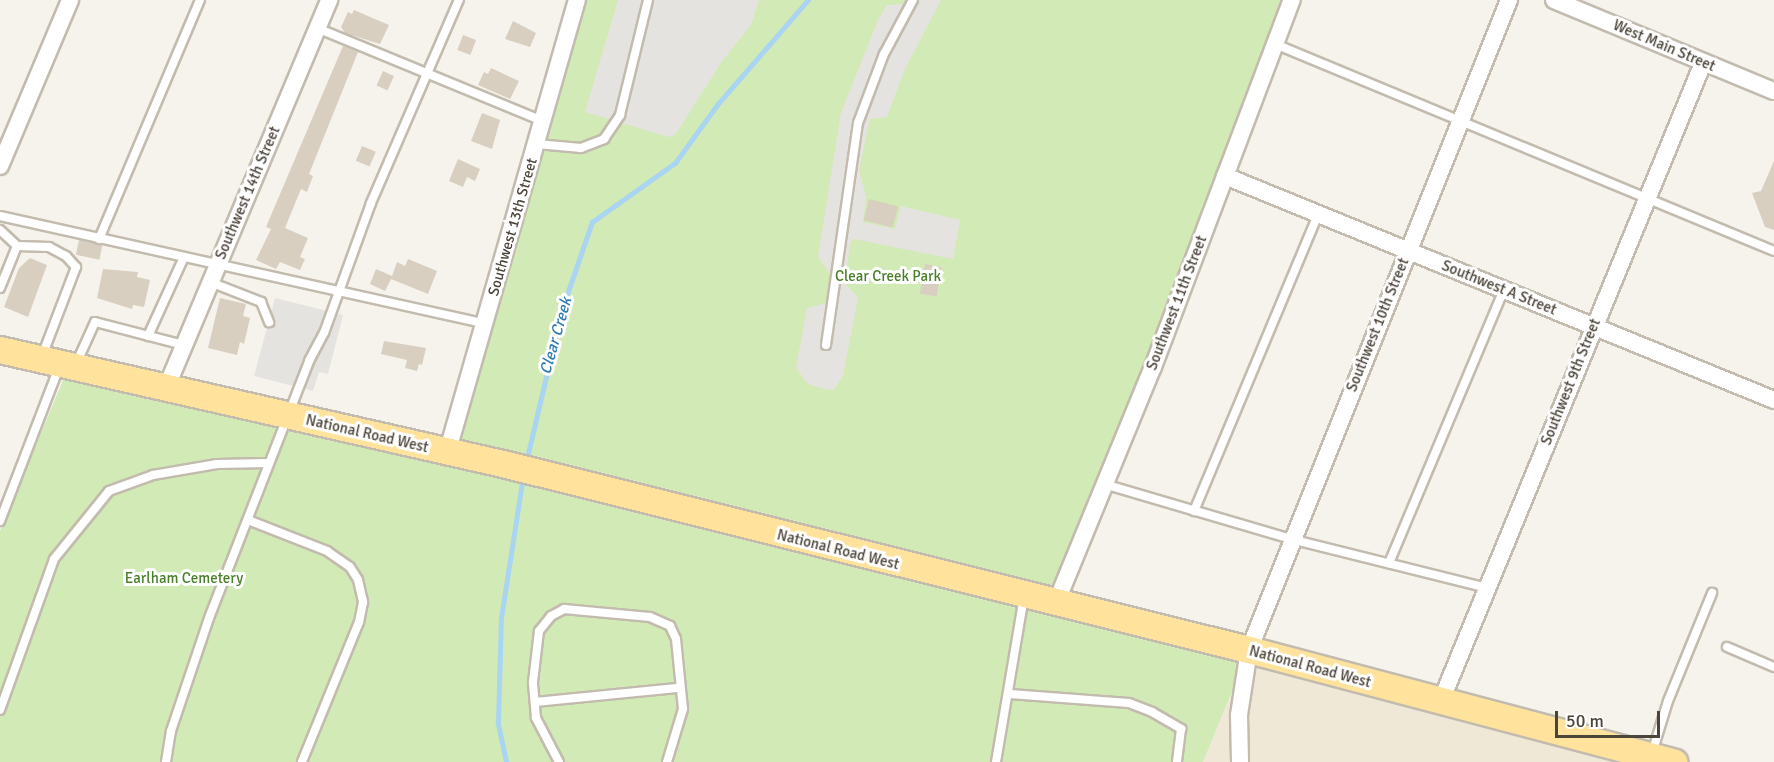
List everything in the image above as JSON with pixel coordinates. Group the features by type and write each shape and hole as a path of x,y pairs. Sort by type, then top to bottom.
{"main road":[{"name":"National Road West","path":"0,350 545,474 1249,650 1662,759"}],"street":[{"path":"0,166 70,0"},
{"name":"Southwest 14th Street","path":"166,386 328,0"},
{"name":"Southwest 13th Street","path":"447,453 577,0"},
{"name":"Southwest 11th Street","path":"1056,603 1292,0"},
{"name":"Southwest 10th Street","path":"1240,762 1239,715 1249,650 1291,539 1509,0"},
{"name":"West Main Street","path":"1554,0 1774,91"},
{"name":"Southwest 9th Street","path":"1441,701 1703,63"},
{"name":"Southwest A Street","path":"1225,176 1774,400"}],"lane":[{"path":"99,239 200,0"},
{"path":"166,762 171,731 205,629 339,291 371,202 429,74 459,0"},
{"path":"537,144 581,148 604,139 620,115 648,0"},
{"path":"826,345 858,123 884,54 913,0"},
{"path":"317,27 543,121"},
{"path":"1275,44 1774,251"},
{"path":"1194,511 1318,214"},
{"path":"0,216 484,324"},
{"path":"0,230 17,246 49,248 66,256 76,267 58,363 0,521"},
{"path":"0,288 17,246"},
{"path":"148,336 184,257"},
{"path":"210,282 261,302 269,322"},
{"path":"1389,563 1504,290"},
{"path":"58,363 95,322 184,345"},
{"path":"0,710 54,559 109,491 153,475 217,464 269,463"},
{"path":"1104,484 1291,539 1488,588"},
{"path":"248,520 327,550 350,567 358,580 363,602 359,622 302,762"},
{"path":"1662,759 1668,701 1712,593"},
{"path":"996,762 1010,694 1024,595"},
{"path":"560,762 538,724 535,702 539,632 551,616 564,609 641,615 670,626 676,639 679,688 683,709 667,762"},
{"path":"1727,647 1774,667"},
{"path":"535,702 679,688"},
{"path":"1010,694 1129,703 1152,712 1181,729 1177,762"}],"shaded area":[{"path":"618,0 759,0 751,25 723,60 675,135 669,137 585,112"},
{"path":"907,0 941,0 904,71 887,117 870,119 859,170 866,197 863,222 895,229 901,206 960,220 953,259 854,239 850,243 845,284 858,297 843,376 834,390 825,389 808,384 796,368 807,308 827,303 832,278 818,256 841,113 878,20 887,5 905,4"},
{"path":"275,298 343,315 328,374 319,372 313,391 254,376"},
{"path":"1249,650 1674,762 1203,762"}],"green space":[{"path":"577,0 1292,0 1056,603 1249,650 1203,762 0,762 0,531 69,366 447,453"}],"building":[{"path":"354,10 389,25 380,44 345,33 341,27 348,12 352,14"},
{"path":"513,21 536,33 530,47 505,39"},
{"path":"463,35 476,40 470,55 457,50"},
{"path":"343,46 358,52 309,174 313,176 307,192 301,189 285,228 308,238 300,257 305,259 300,270 280,262 276,269 256,260 271,229 266,227"},
{"path":"491,68 519,81 510,99 478,85 484,72 488,74"},
{"path":"383,71 394,76 387,90 376,86"},
{"path":"482,113 500,120 492,149 471,141"},
{"path":"362,146 376,152 370,167 356,161"},
{"path":"458,159 480,169 475,181 467,177 463,187 449,181"},
{"path":"1774,161 1774,230 1765,227 1752,193 1761,191"},
{"path":"869,199 898,206 893,228 864,220"},
{"path":"79,240 102,245 99,260 76,255"},
{"path":"30,258 47,265 28,317 4,307 19,268"},
{"path":"408,259 437,271 428,294 391,279 385,291 370,284 376,269 392,276 397,262 405,266"},
{"path":"925,264 942,267 937,296 920,294"},
{"path":"103,269 138,272 137,277 150,280 144,307 133,305 132,309 97,298"},
{"path":"220,298 246,304 243,316 250,318 244,344 240,342 237,355 208,348"},
{"path":"384,341 426,348 422,365 419,364 417,371 405,368 407,360 381,354"}],"waterway":[{"name":"Clear Creek","path":"526,462 562,309 592,222 675,163 717,105 808,0"},
{"name":"Clear Creek","path":"506,762 498,723 501,618 523,476"}],"park label":[{"name":"Clear Creek Park","path":"888,277"},
{"name":"Earlham Cemetery","path":"184,579"}]}
